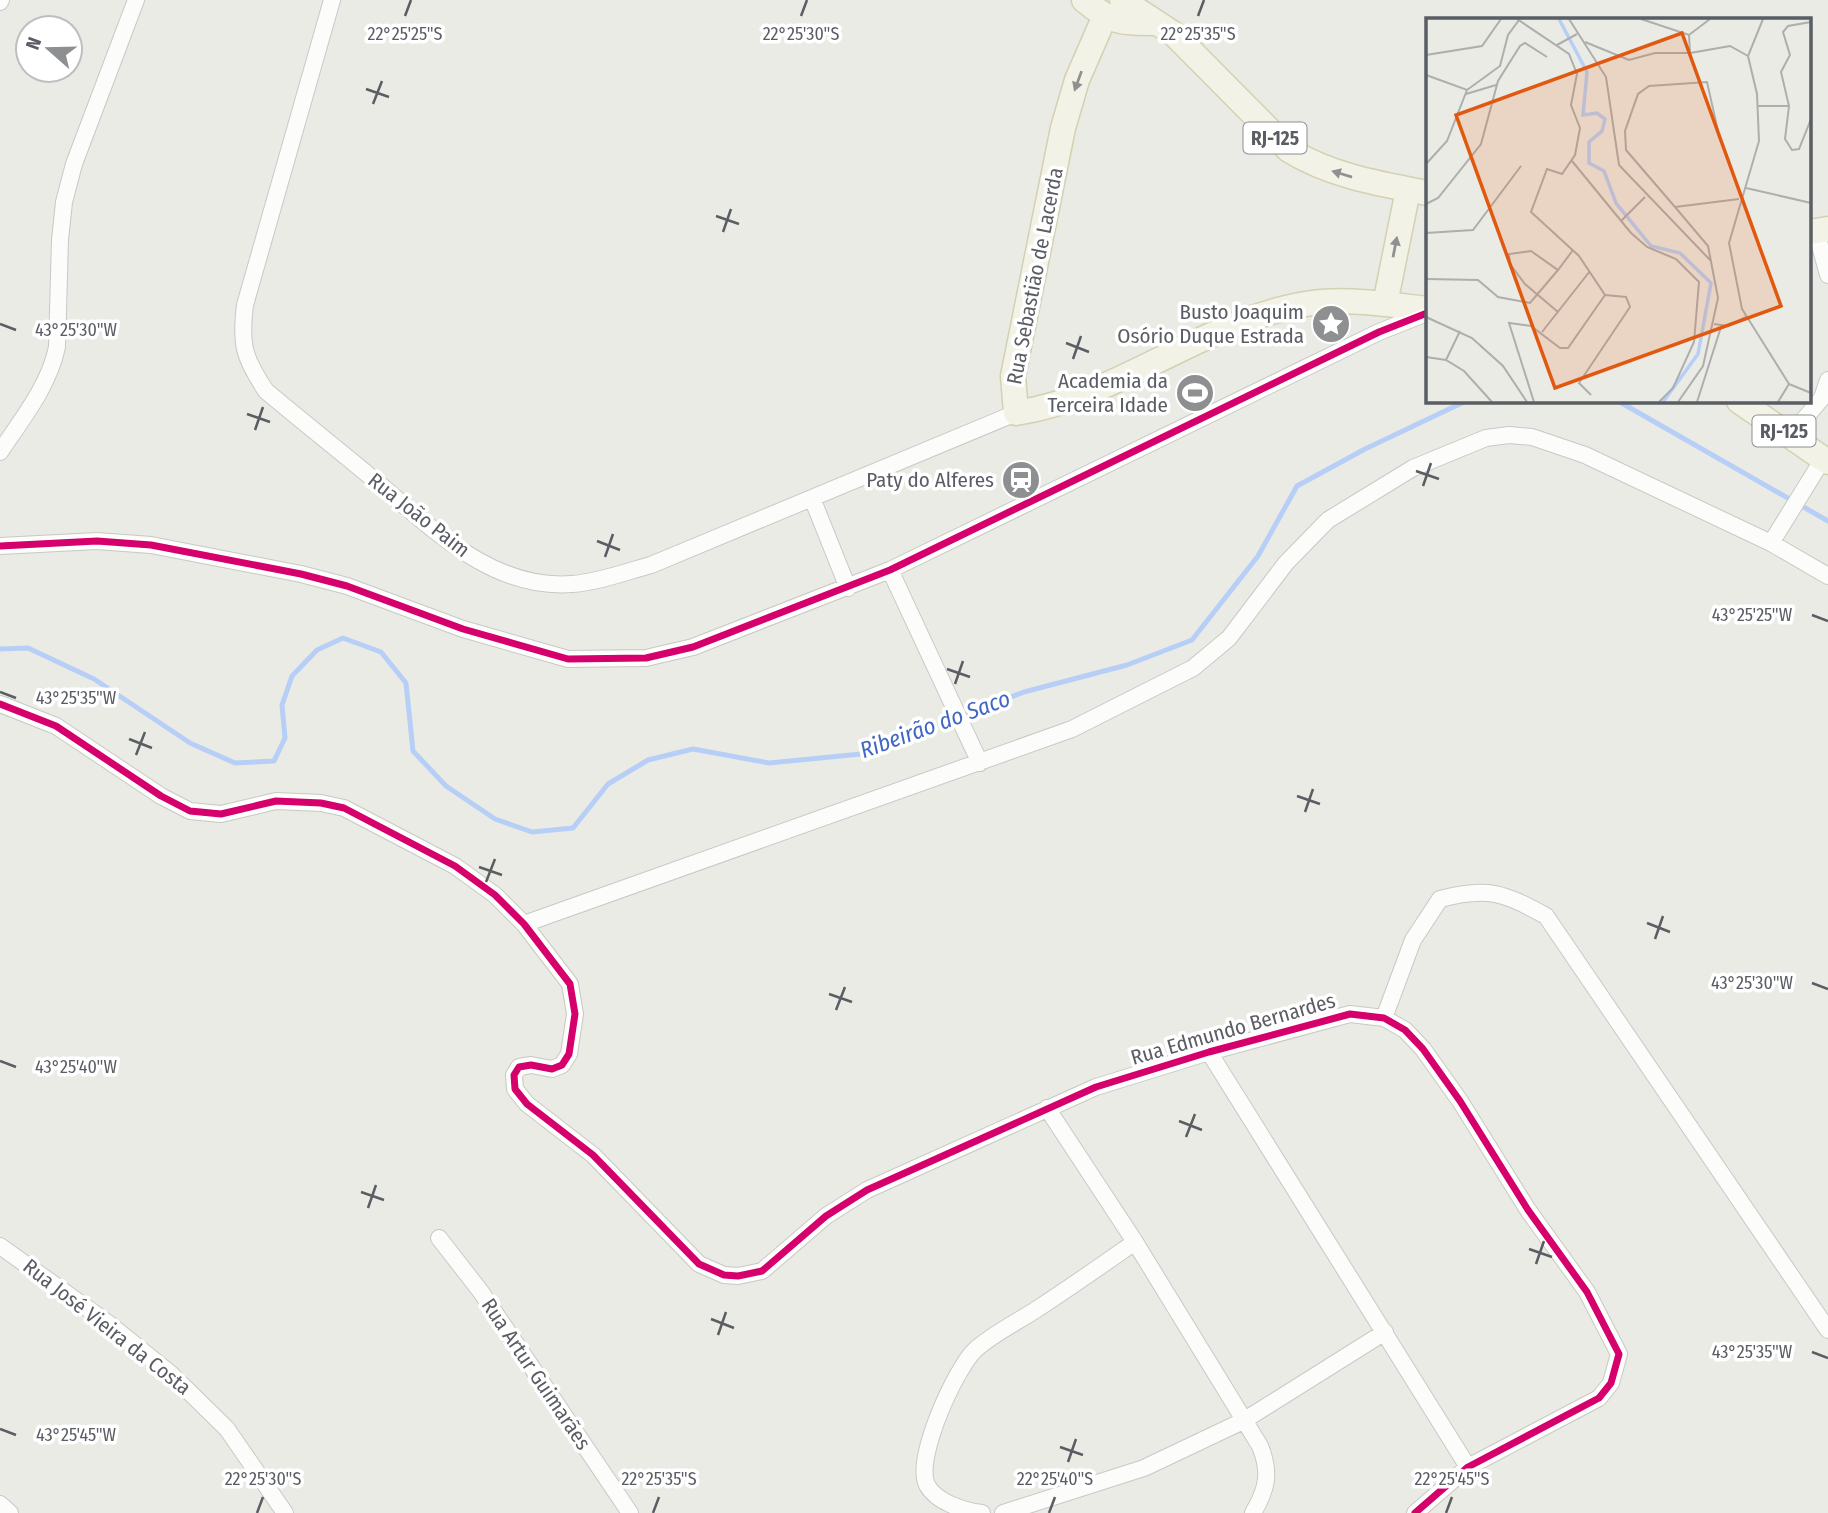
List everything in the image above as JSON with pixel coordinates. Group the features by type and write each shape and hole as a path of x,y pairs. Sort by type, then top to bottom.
{"main road":[{"path":"1084,0 1104,18 1165,29"},
{"name":"RJ-125","path":"1122,0 1165,29 1289,150 1308,162 1343,175 1418,191 1385,304"},
{"name":"Rua Sebastião de Lacerda","path":"1104,18 1077,80 1063,128 1013,376 1016,413 1046,408 1074,398 1234,326 1296,307 1348,301 1426,311"},
{"name":"RJ-125","path":"1740,402 1825,460"}],"street":[{"path":"0,452 54,363 64,202 74,164 136,0"},
{"name":"Rua João Paim","path":"332,0 245,305 242,346 247,362 266,391 457,549 498,572 535,581 571,584 650,565 1016,413"},
{"path":"1818,231 1828,275"},
{"path":"0,546 97,541 151,545 301,574 347,586 523,647 568,659 606,661 646,658 693,647 890,570 1426,311"},
{"path":"1790,436 1825,400 1828,380"},
{"path":"0,704 56,726 161,796 190,811 221,814 276,801 321,803 344,808 455,866 495,895 524,924 1072,729 1192,668 1229,638 1286,563 1328,520 1413,468 1486,438 1509,435 1532,437 1585,455 1771,543 1828,576"},
{"path":"1771,543 1825,460"},
{"path":"812,498 848,588"},
{"path":"890,570 980,763"},
{"path":"1384,1018 1413,940 1440,899 1471,890 1511,897 1546,916 1828,1330"},
{"name":"Rua Edmundo Bernardes","path":"524,924 570,984 575,1014 569,1054 562,1065 552,1069 531,1065 519,1067 514,1075 516,1089 527,1104 593,1155 699,1264 724,1275 738,1276 762,1271 826,1216 867,1190 1096,1087 1209,1052 1350,1014 1384,1018 1405,1030 1423,1049 1445,1080 1528,1210 1587,1292 1619,1354 1611,1383 1599,1398 1468,1467 1415,1513"},
{"path":"1209,1052 1468,1467"},
{"path":"1048,1108 1135,1242 1225,1389 1268,1466 1264,1493 1253,1513"},
{"name":"Rua Artur Guimarães","path":"439,1238 481,1292 630,1513"},
{"path":"982,1513 959,1508 937,1496 928,1488 925,1478 929,1448 955,1377 978,1348 1135,1242"},
{"name":"Rua José Vieira da Costa","path":"0,1246 108,1323 171,1374 228,1429 285,1513"},
{"path":"1003,1513 1144,1468 1243,1421 1385,1332"},
{"path":"0,1504 10,1513"}],"waterway":[{"name":"Ribeirão do Saco","path":"0,649 28,648 94,679 190,743 235,763 274,761 285,738 282,705 292,676 317,650 343,638 381,652 406,683 413,751 446,786 495,819 532,832 573,828 608,784 648,760 693,749 769,763 861,754 1024,692 1127,665 1192,640 1258,556 1297,486 1365,449 1464,402"},
{"name":"Ribeirão do Saco","path":"1620,402 1828,521"}],"cycle path":[{"path":"0,546 97,541 151,545 301,574 347,586 463,629 568,659 646,658 693,647 890,570 1379,332 1426,313"},
{"path":"0,704 56,726 161,796 190,811 221,814 276,801 321,803 344,808 455,866 495,895 524,924 570,984 575,1014 569,1054 562,1065 552,1069 531,1065 519,1067 514,1075 515,1089 527,1104 593,1155 699,1264 724,1275 738,1276 762,1271 826,1216 867,1190 1096,1087 1209,1052 1350,1014 1384,1018 1405,1030 1423,1049 1460,1101 1528,1210 1587,1292 1619,1354 1611,1383 1599,1398 1468,1467 1415,1513"}],"place":[{"name":"Busto Joaquim Osório Duque Estrada","path":"1331,324"},
{"name":"Academia da Terceira Idade","path":"1195,393"},
{"name":"Paty do Alferes","path":"1021,480"}]}
